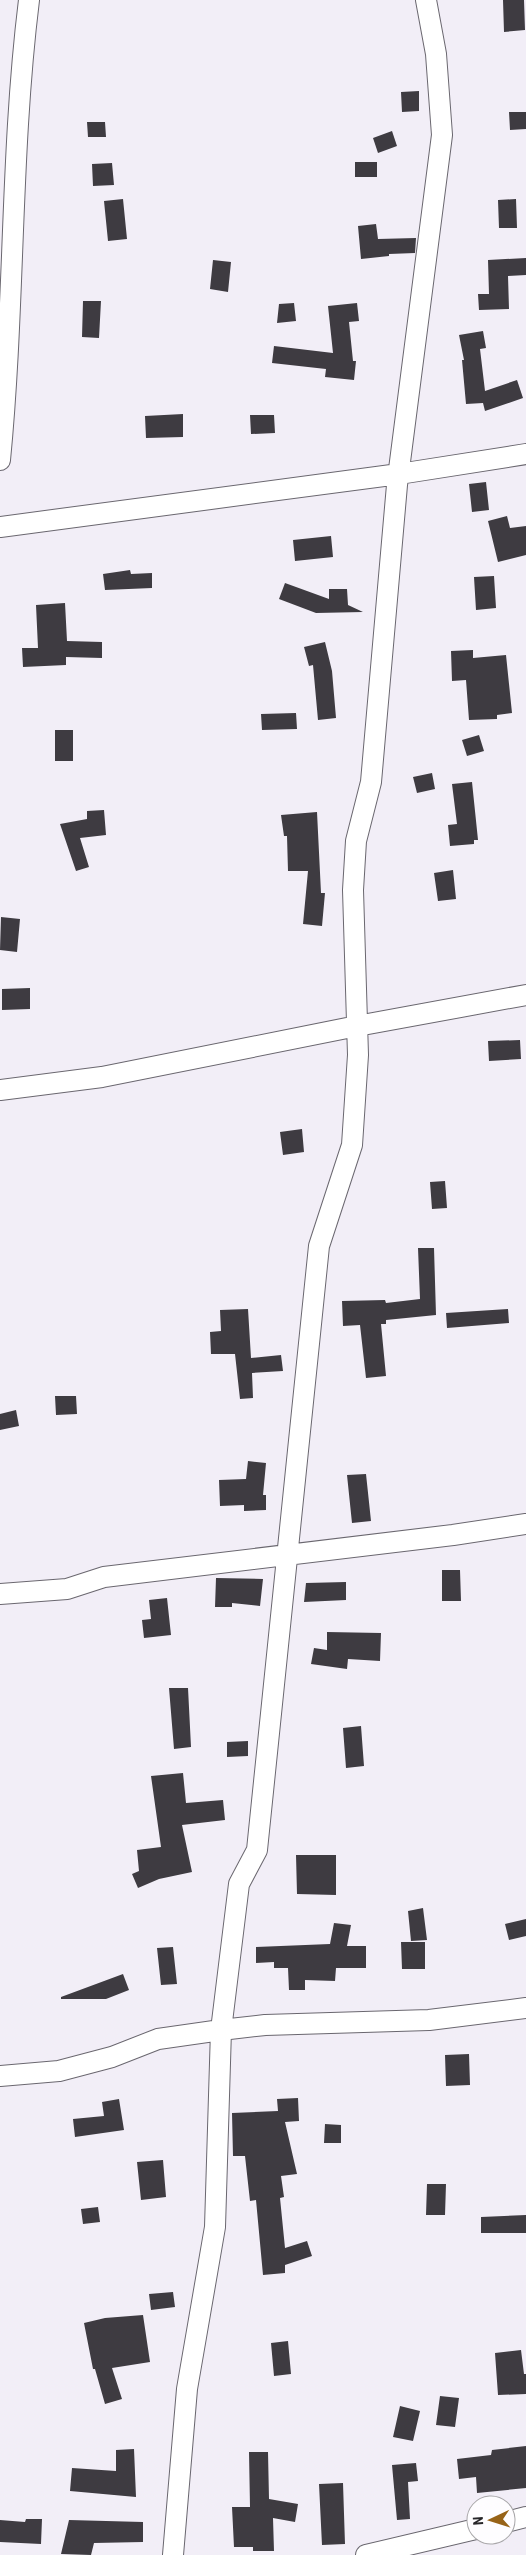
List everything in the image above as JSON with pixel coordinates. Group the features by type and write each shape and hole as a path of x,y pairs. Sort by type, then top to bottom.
{"street":[{"path":"0,460 8,383 14,180 29,0"},
{"path":"173,2555 187,2389 214,2227 221,2030 239,1884 257,1850 319,1246 352,1145 358,1055 353,890 356,841 371,782 399,474 442,135 436,54 426,0"},
{"path":"0,527 399,474 526,454"},
{"path":"0,1090 102,1077 357,1026 526,995"},
{"path":"0,1594 67,1589 104,1577 288,1553 453,1535 526,1524"},
{"path":"0,2076 59,2071 112,2057 158,2039 221,2030 265,2025 429,2020 526,2008"},
{"path":"366,2555 466,2531"}],"building":[{"path":"503,0 524,0 525,30 504,32"},
{"path":"419,91 419,111 402,112 401,92"},
{"path":"509,112 526,112 526,129 510,130"},
{"path":"87,122 105,122 106,137 88,137"},
{"path":"392,131 397,146 378,153 373,138"},
{"path":"355,162 377,162 377,177 355,177"},
{"path":"112,163 114,185 93,186 92,164"},
{"path":"123,199 127,239 108,241 104,201"},
{"path":"516,199 517,228 499,228 498,200"},
{"path":"376,224 378,239 416,238 415,253 389,254 389,256 361,259 358,226"},
{"path":"526,258 526,275 508,276 509,309 479,310 478,294 489,294 488,260"},
{"path":"213,260 231,262 228,292 210,289"},
{"path":"83,301 101,301 99,338 82,337"},
{"path":"294,303 296,321 277,323 279,304"},
{"path":"357,303 359,321 349,322 353,361 356,361 354,380 325,377 326,369 272,363 274,346 333,353 328,306"},
{"path":"483,331 486,348 480,349 485,391 517,380 523,398 485,411 483,403 466,404 462,360 464,360 459,335"},
{"path":"183,414 183,437 146,438 145,416"},
{"path":"250,415 274,415 275,433 251,434"},
{"path":"486,482 489,510 472,512 469,484"},
{"path":"507,516 510,528 526,526 526,555 498,562 488,521"},
{"path":"331,536 333,557 295,561 293,540"},
{"path":"130,570 131,574 152,573 152,588 105,590 103,574"},
{"path":"494,576 496,608 476,610 474,577"},
{"path":"285,583 329,599 329,589 347,589 348,605 363,612 316,613 279,599"},
{"path":"65,603 67,641 102,642 102,658 66,657 66,665 23,667 22,648 38,648 36,605"},
{"path":"325,642 332,671 336,718 318,720 313,665 309,666 304,647"},
{"path":"473,650 473,658 506,655 512,713 497,715 497,719 469,720 466,680 452,681 451,651"},
{"path":"296,713 297,729 262,730 261,714"},
{"path":"55,730 73,730 73,761 55,761"},
{"path":"479,735 484,751 467,756 462,740"},
{"path":"432,773 435,789 417,793 413,777"},
{"path":"472,782 478,840 474,840 474,844 450,846 448,825 457,824 452,784"},
{"path":"104,810 106,835 80,838 89,867 76,871 60,824 87,819 87,811"},
{"path":"317,812 321,893 325,893 322,926 303,924 308,871 288,871 287,836 284,836 281,815"},
{"path":"453,870 456,899 438,901 434,873"},
{"path":"1,917 20,919 17,952 0,950"},
{"path":"30,988 30,1009 2,1010 2,989"},
{"path":"520,1040 521,1059 489,1061 488,1041"},
{"path":"302,1129 304,1152 283,1155 280,1132"},
{"path":"445,1181 447,1208 432,1209 430,1182"},
{"path":"418,1248 434,1248 436,1315 386,1320 386,1324 381,1324 386,1376 366,1378 360,1325 343,1326 342,1301 385,1300 386,1303 420,1299"},
{"path":"248,1309 251,1358 281,1355 283,1371 252,1373 253,1398 240,1399 235,1354 211,1354 210,1332 221,1331 220,1310"},
{"path":"508,1309 509,1323 447,1328 446,1313"},
{"path":"55,1396 76,1396 77,1414 56,1415"},
{"path":"16,1410 19,1426 0,1430 0,1414"},
{"path":"248,1461 266,1463 263,1495 266,1495 266,1510 244,1511 244,1505 220,1506 219,1480 246,1479"},
{"path":"366,1474 371,1521 352,1523 347,1475"},
{"path":"442,1570 460,1570 461,1601 442,1601"},
{"path":"216,1578 263,1579 260,1606 232,1603 232,1607 215,1607"},
{"path":"346,1582 346,1600 304,1602 306,1583"},
{"path":"167,1598 171,1635 144,1638 142,1620 151,1619 149,1600"},
{"path":"327,1632 381,1633 380,1661 348,1659 347,1669 311,1664 314,1648 327,1650"},
{"path":"169,1688 188,1688 191,1747 174,1749"},
{"path":"361,1726 364,1766 346,1768 343,1728"},
{"path":"248,1741 248,1756 227,1757 227,1742"},
{"path":"183,1773 186,1803 223,1800 225,1820 182,1825 192,1872 159,1879 138,1888 132,1874 139,1871 137,1850 161,1847 151,1776"},
{"path":"296,1855 336,1855 336,1895 297,1894"},
{"path":"423,1908 427,1940 411,1941 408,1911"},
{"path":"526,1919 526,1936 509,1940 505,1924"},
{"path":"334,1923 351,1925 347,1946 366,1946 366,1968 336,1968 335,1981 305,1980 305,1990 289,1990 288,1968 274,1968 274,1962 256,1963 256,1947 330,1944"},
{"path":"401,1942 425,1942 425,1969 402,1969"},
{"path":"173,1947 177,1984 161,1985 157,1948"},
{"path":"123,1974 129,1990 106,1999 61,1999 61,1997"},
{"path":"469,2054 470,2085 446,2086 445,2055"},
{"path":"298,2098 299,2121 285,2122 297,2174 281,2176 284,2197 280,2198 285,2248 307,2241 312,2256 285,2265 285,2273 263,2275 256,2200 250,2201 245,2156 233,2156 232,2113 278,2111 277,2099"},
{"path":"119,2099 124,2130 75,2137 73,2119 104,2116 102,2102"},
{"path":"325,2124 341,2125 341,2143 324,2143"},
{"path":"163,2160 166,2197 141,2200 137,2162"},
{"path":"427,2184 446,2184 445,2215 426,2215"},
{"path":"98,2207 100,2222 83,2224 81,2209"},
{"path":"526,2215 526,2233 481,2233 481,2217"},
{"path":"173,2292 175,2307 151,2310 149,2294"},
{"path":"143,2315 150,2362 112,2368 122,2399 105,2404 95,2369 93,2369 84,2323 105,2318"},
{"path":"288,2341 291,2374 274,2376 271,2343"},
{"path":"521,2350 524,2374 526,2374 526,2394 498,2395 495,2353"},
{"path":"440,2396 459,2398 455,2427 436,2425"},
{"path":"400,2406 420,2411 413,2441 393,2437"},
{"path":"526,2446 526,2488 477,2493 476,2477 459,2479 457,2459 491,2455 492,2450"},
{"path":"134,2449 136,2497 70,2491 72,2468 116,2471 116,2450"},
{"path":"249,2452 268,2452 269,2499 298,2504 295,2522 273,2518 274,2551 253,2551 253,2547 234,2547 232,2507 250,2507"},
{"path":"416,2463 418,2481 408,2482 410,2519 397,2520 392,2465"},
{"path":"343,2483 345,2544 322,2545 319,2484"},
{"path":"26,2519 42,2519 41,2544 0,2542 0,2520 25,2522"},
{"path":"69,2520 143,2522 143,2542 94,2543 91,2555 61,2554"}]}
